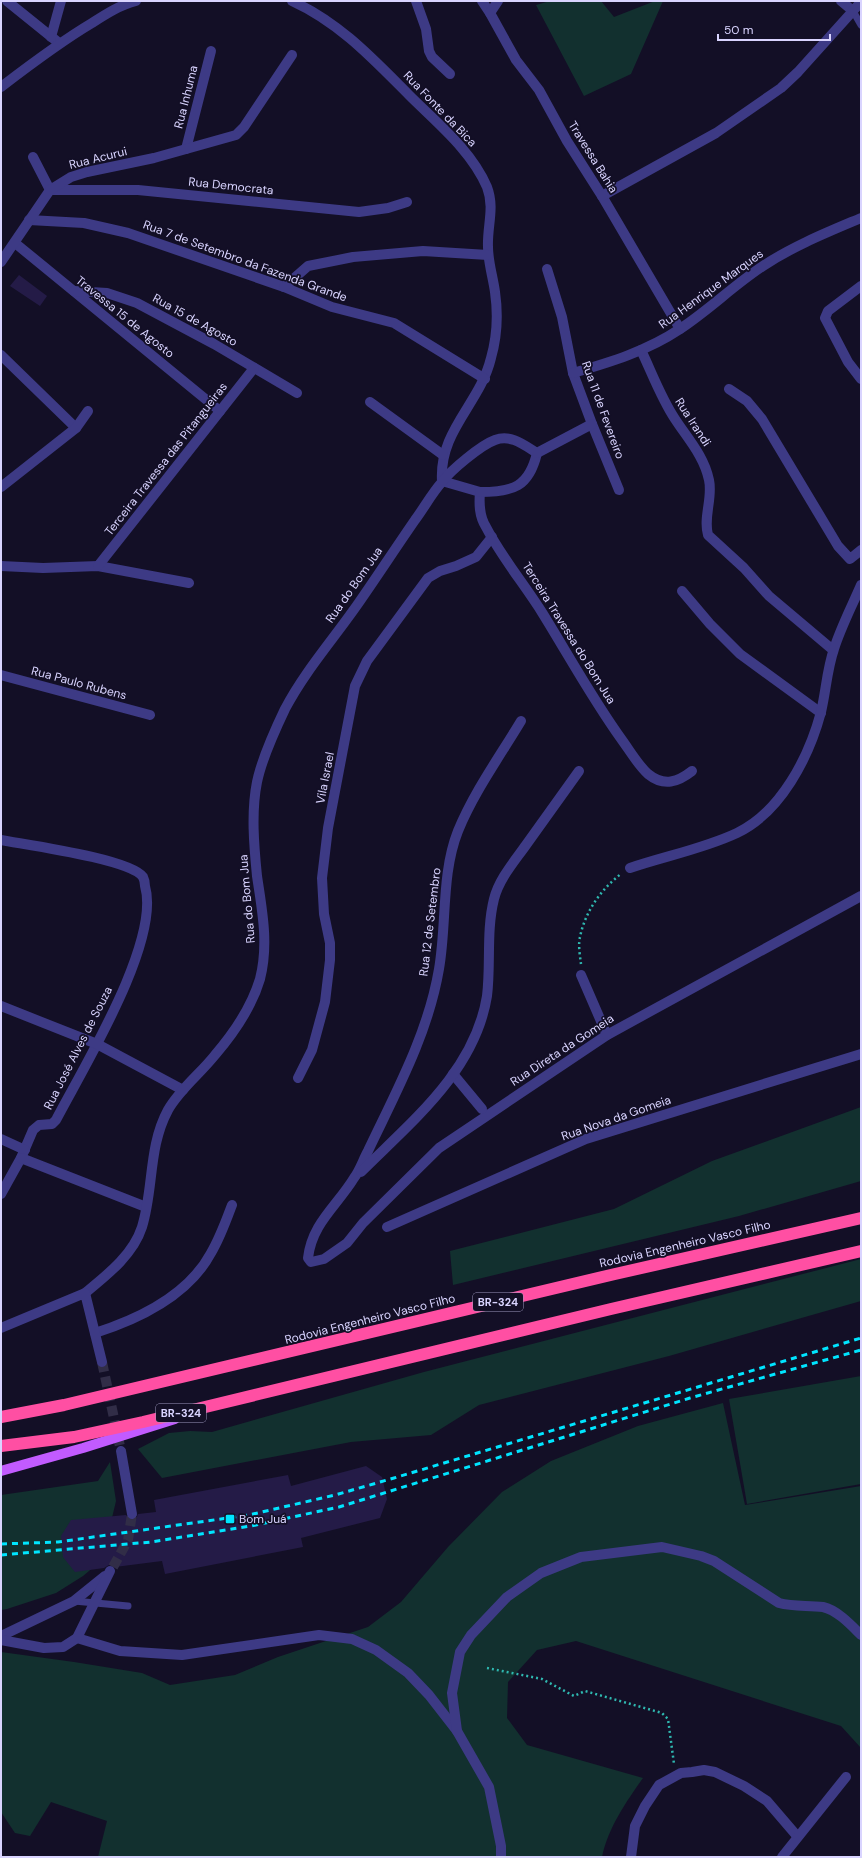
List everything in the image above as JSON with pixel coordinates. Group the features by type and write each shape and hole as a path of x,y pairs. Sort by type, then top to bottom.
{"highway":[{"name":"Rodovia Engenheiro Vasco Filho","path":"1,1417 64,1405 615,1274 861,1218"},
{"name":"BR-324","path":"1,1446 74,1437 861,1251"}],"main road":[{"path":"1,1470 124,1436 218,1404"}],"street":[{"path":"7,1 55,40"},
{"path":"55,40 61,1"},
{"path":"1,87 55,40 126,4 136,1"},
{"name":"Rua Fonte da Bica","path":"292,1 312,10 334,24 364,50 445,129 473,162 486,187 491,202 488,255 495,292 496,323 492,357 485,379 447,441 441,469 442,482"},
{"path":"416,1 426,29 429,51 432,57 450,74"},
{"name":"Travessa Bahia","path":"482,1 516,60 539,90 567,141 602,196 680,329"},
{"path":"490,13 498,1"},
{"path":"842,1 853,11"},
{"path":"602,196 716,132 781,88 798,72 861,2"},
{"name":"Rua Inhuma","path":"186,149 211,51"},
{"name":"Rua Acurui","path":"1,262 50,190 71,177 87,172 154,158 228,138 239,133 292,55"},
{"path":"33,157 50,190"},
{"name":"Rua Democrata","path":"50,190 138,190 359,212 388,208 407,202"},
{"name":"Rua Henrique Marques","path":"573,372 621,359 641,350 680,329 762,266 818,236 861,218"},
{"name":"Rua 7 de Setembro da Fazenda Grande","path":"29,220 84,223 128,233 284,287 332,307 394,322 485,379"},
{"name":"Travessa 15 de Agosto","path":"15,243 220,411"},
{"path":"284,287 308,266 353,257 423,251 488,255"},
{"name":"Rua 11 de Fevereiro","path":"547,269 562,317 573,372 619,490"},
{"path":"861,286 828,311 825,316 825,321 848,362 861,379"},
{"name":"Rua 15 de Agosto","path":"74,291 107,293 137,303 214,344 297,394"},
{"name":"Rua Irandi","path":"641,350 662,396 675,419 696,447 707,472 710,481 709,507 706,522 708,535 744,568 769,596 834,650"},
{"path":"1,355 76,428"},
{"name":"Terceira Travessa das Pitangueiras","path":"98,566 254,368"},
{"path":"730,389 747,401 762,419 838,546 850,559 861,550"},
{"path":"370,402 443,455"},
{"path":"1,487 76,428 88,411"},
{"path":"442,482 480,492 504,491 520,485 530,474 537,453 592,424"},
{"name":"Rua do Bom Jua","path":"1,1328 85,1293 112,1270 128,1252 142,1228 156,1139 169,1108 183,1090 216,1054 245,1013 260,981 265,952 264,921 257,872 253,807 257,781 263,760 286,709 317,658 359,602 442,482 474,454 496,439 509,438 521,442 537,453"},
{"name":"Terceira Travessa do Bom Jua","path":"480,492 481,516 492,537 542,612 585,684 614,728 648,773 658,780 670,782 680,780 692,771"},
{"name":"Vila Israel","path":"298,1078 312,1050 326,1002 330,943 324,914 322,878 328,828 355,686 367,661 428,578 440,571 476,557 492,537"},
{"path":"1,566 43,568 98,566 189,584"},
{"path":"630,868 710,843 738,832 757,820 772,807 796,771 809,746 820,713 834,650 861,585"},
{"path":"682,591 710,624 740,654 820,713"},
{"name":"Rua Paulo Rubens","path":"1,675 150,715"},
{"name":"Rua 12 de Setembro","path":"308,1258 309,1244 320,1223 354,1178 424,1031 440,969 449,865 458,832 473,800 521,721"},
{"path":"354,1178 427,1106 453,1074 469,1051 481,1022 487,994 490,928 494,899 503,878 579,771"},
{"name":"Rua José Alves de Souza","path":"1,840 113,862 133,870 143,878 148,894 146,925 140,949 128,980 97,1044 56,1120 52,1124 39,1125 33,1130 23,1154 1,1194"},
{"name":"Rua Direta da Gomeia","path":"308,1258 312,1262 324,1259 347,1243 363,1223 439,1148 607,1035 861,896"},
{"path":"582,975 607,1035"},
{"path":"1,1006 97,1044 183,1090"},
{"name":"Rua Nova da Gomeia","path":"387,1227 586,1139 861,1054"},
{"path":"453,1074 482,1109"},
{"path":"1,1139 23,1154 146,1207"},
{"path":"95,1333 117,1326 146,1313 171,1297 195,1276 211,1254 232,1205"},
{"path":"85,1293 102,1362"},
{"path":"121,1451 132,1514"},
{"path":"457,1730 452,1693 460,1652 471,1635 507,1597 524,1584 551,1568 581,1557 662,1547 701,1556 723,1566 779,1603 790,1606 824,1608 835,1612 861,1635"},
{"path":"1,1636 74,1601 98,1583 112,1569 77,1638 62,1647 44,1648 1,1640"},
{"path":"77,1638 120,1651 182,1655 319,1635 352,1639 376,1650 408,1673 429,1695 457,1730 489,1787 501,1846 501,1857"},
{"path":"631,1857 635,1826 645,1806 659,1785 676,1776 704,1770 715,1772 744,1786 767,1801 798,1836"},
{"path":"782,1857 846,1777"}],"lane":[{"path":"853,11 861,24"},
{"path":"74,1601 128,1606"}],"path":[{"path":"582,975 579,938 585,916 608,883 630,868"},
{"path":"487,1668 542,1679 574,1696 585,1691 662,1713 668,1719 676,1776"}],"green space":[{"path":"550,1 601,1 614,17 655,1 663,1 631,74 584,96 536,5"},
{"path":"861,1107 861,1181 739,1216 453,1285 450,1251 614,1209 712,1161"},
{"path":"861,1259 861,1301 669,1356 479,1405 431,1435 351,1442 162,1478 138,1449 169,1433 190,1431 212,1432 424,1372"},
{"path":"861,1376 861,1484 747,1504 729,1399"},
{"path":"723,1403 745,1505 861,1486 861,1748 841,1726 576,1641 537,1650 508,1682 507,1718 527,1745 643,1778 624,1806 613,1826 602,1857 98,1857 107,1821 51,1802 30,1836 15,1833 1,1812 1,1652 142,1673 170,1685 235,1675 278,1657 368,1627 401,1602 448,1547 502,1492 551,1461 638,1426"},
{"path":"110,1462 116,1501 102,1560 83,1576 56,1593 1,1610 1,1495 98,1481"}],"building":[{"path":"19,275 47,296 40,306 10,286"},
{"name":"Bom Juá","path":"366,1466 382,1477 387,1499 380,1518 301,1538 303,1547 165,1574 162,1561 115,1567 109,1565 104,1568 75,1572 63,1557 61,1536 71,1520 126,1515 129,1520 133,1520 136,1519 138,1514 156,1512 154,1500 288,1475 291,1486"}],"tunnel":[{"path":"102,1362 121,1451"},
{"path":"113,1567 128,1540 132,1514"}],"railway":[{"path":"1,1544 58,1542 249,1515 335,1495 861,1338"},
{"path":"1,1555 151,1542 251,1526 339,1507 690,1398 861,1350"}],"place":[{"name":"Bom Juá","path":"230,1519"}]}
